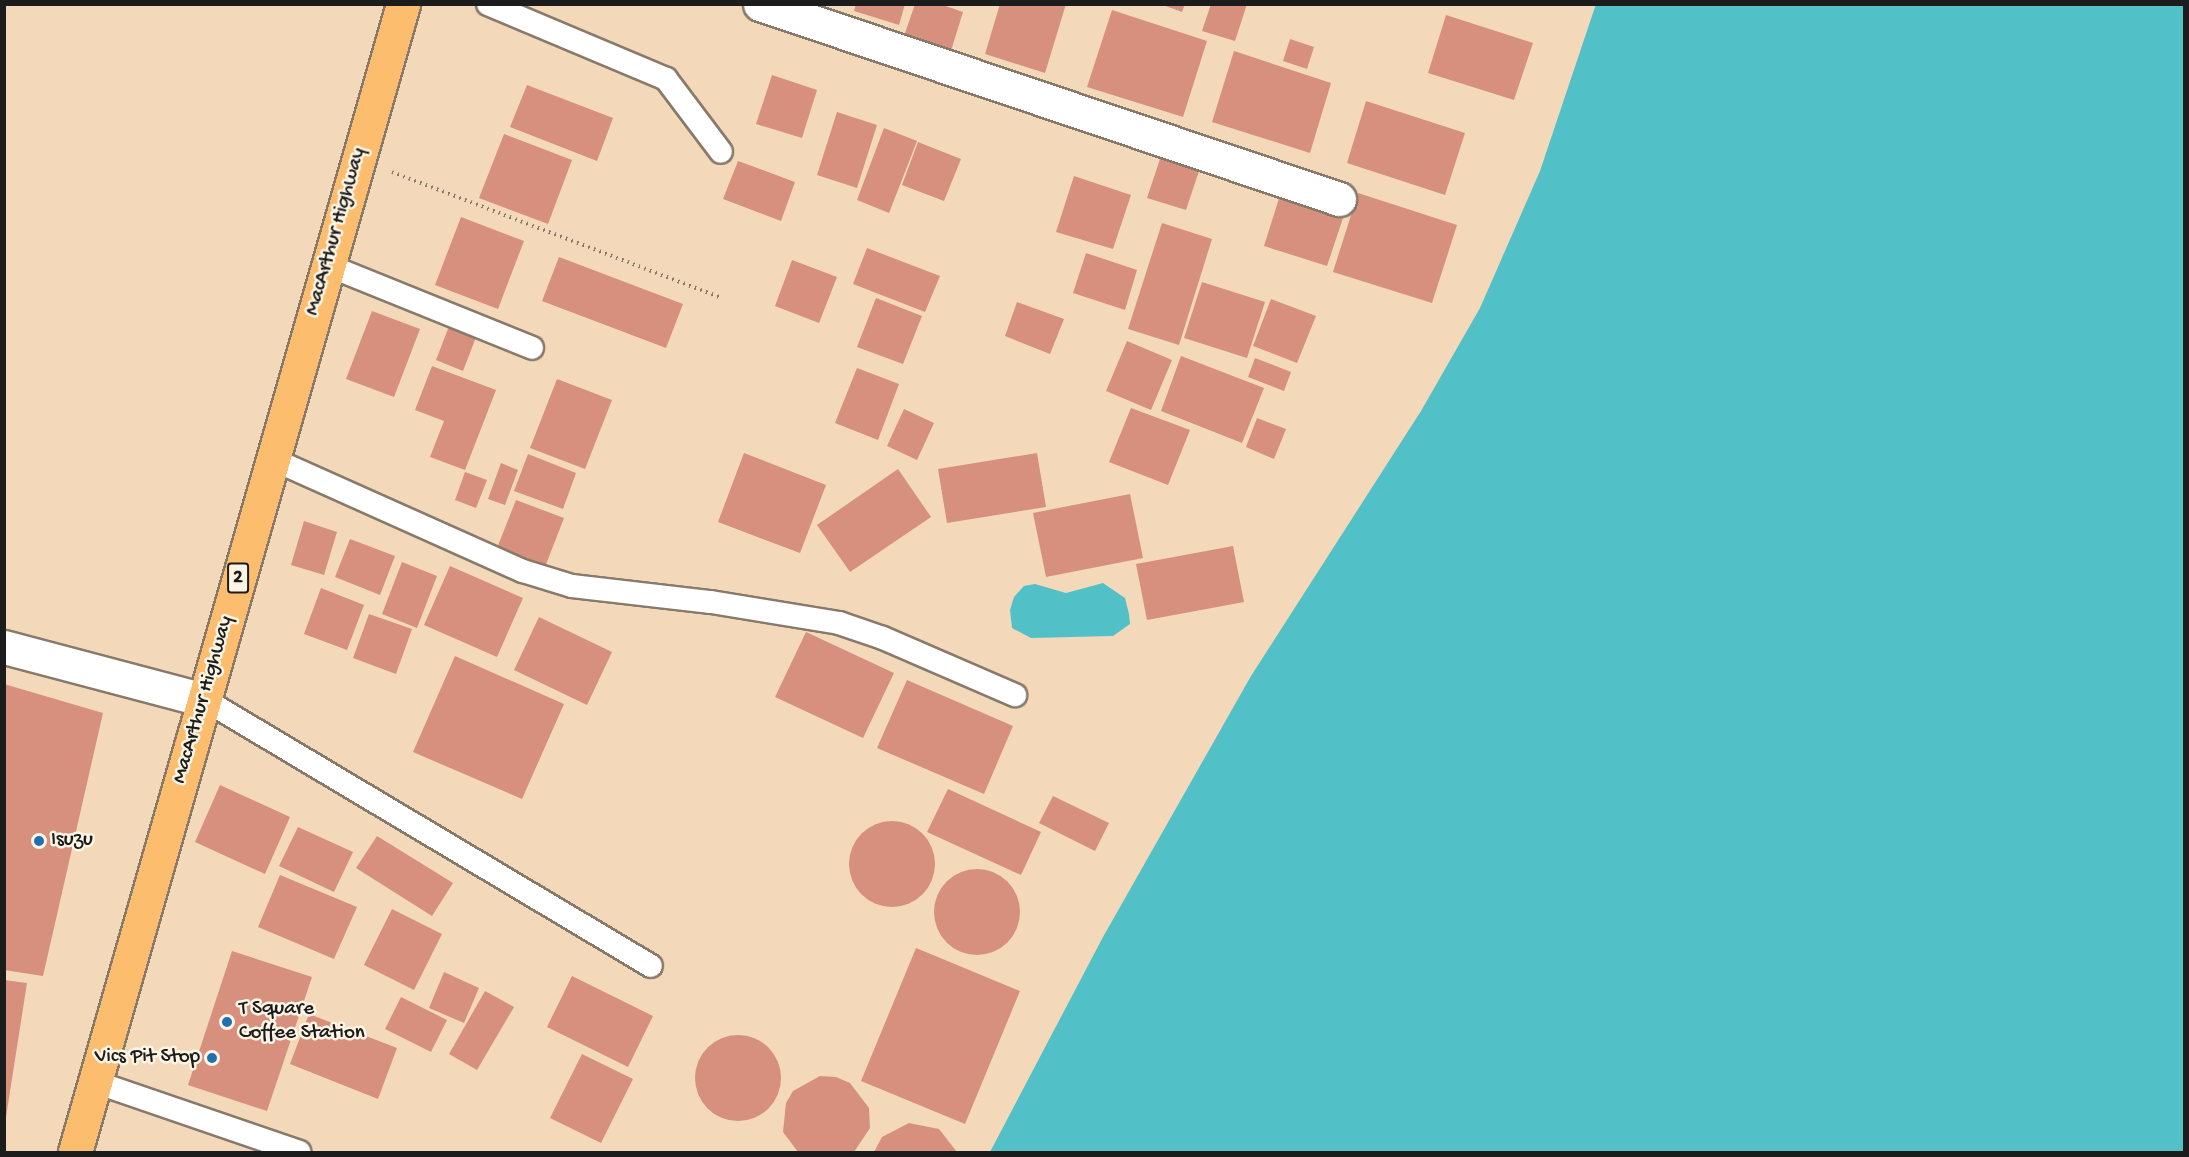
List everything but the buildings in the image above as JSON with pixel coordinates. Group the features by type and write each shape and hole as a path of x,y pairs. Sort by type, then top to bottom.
{"highway":[{"name":"MacArthur Highway","path":"75,1152 205,700 270,458 403,4"}],"street":[{"path":"760,4 1339,199"},
{"path":"4,647 205,700"}],"lane":[{"path":"488,4 666,79 721,152"},
{"path":"327,265 532,348"},
{"path":"270,458 523,571 572,586 711,602 839,623 883,638 1016,695"},
{"path":"205,700 651,966"},
{"path":"95,1082 299,1152"}],"path":[{"path":"358,160 719,297"}],"water":[{"path":"1596,4 2184,5 2184,1152 990,1152 1103,937 1251,676 1421,411 1480,308 1540,171"},
{"path":"1103,583 1125,598 1129,614 1130,624 1113,636 1031,638 1012,628 1010,610 1014,597 1024,586 1035,584 1066,593"}],"place":[{"name":"Isuzu","path":"39,841"},
{"name":"T Square Coffee Station","path":"227,1022"},
{"name":"Vics Pit Stop","path":"212,1058"}]}
